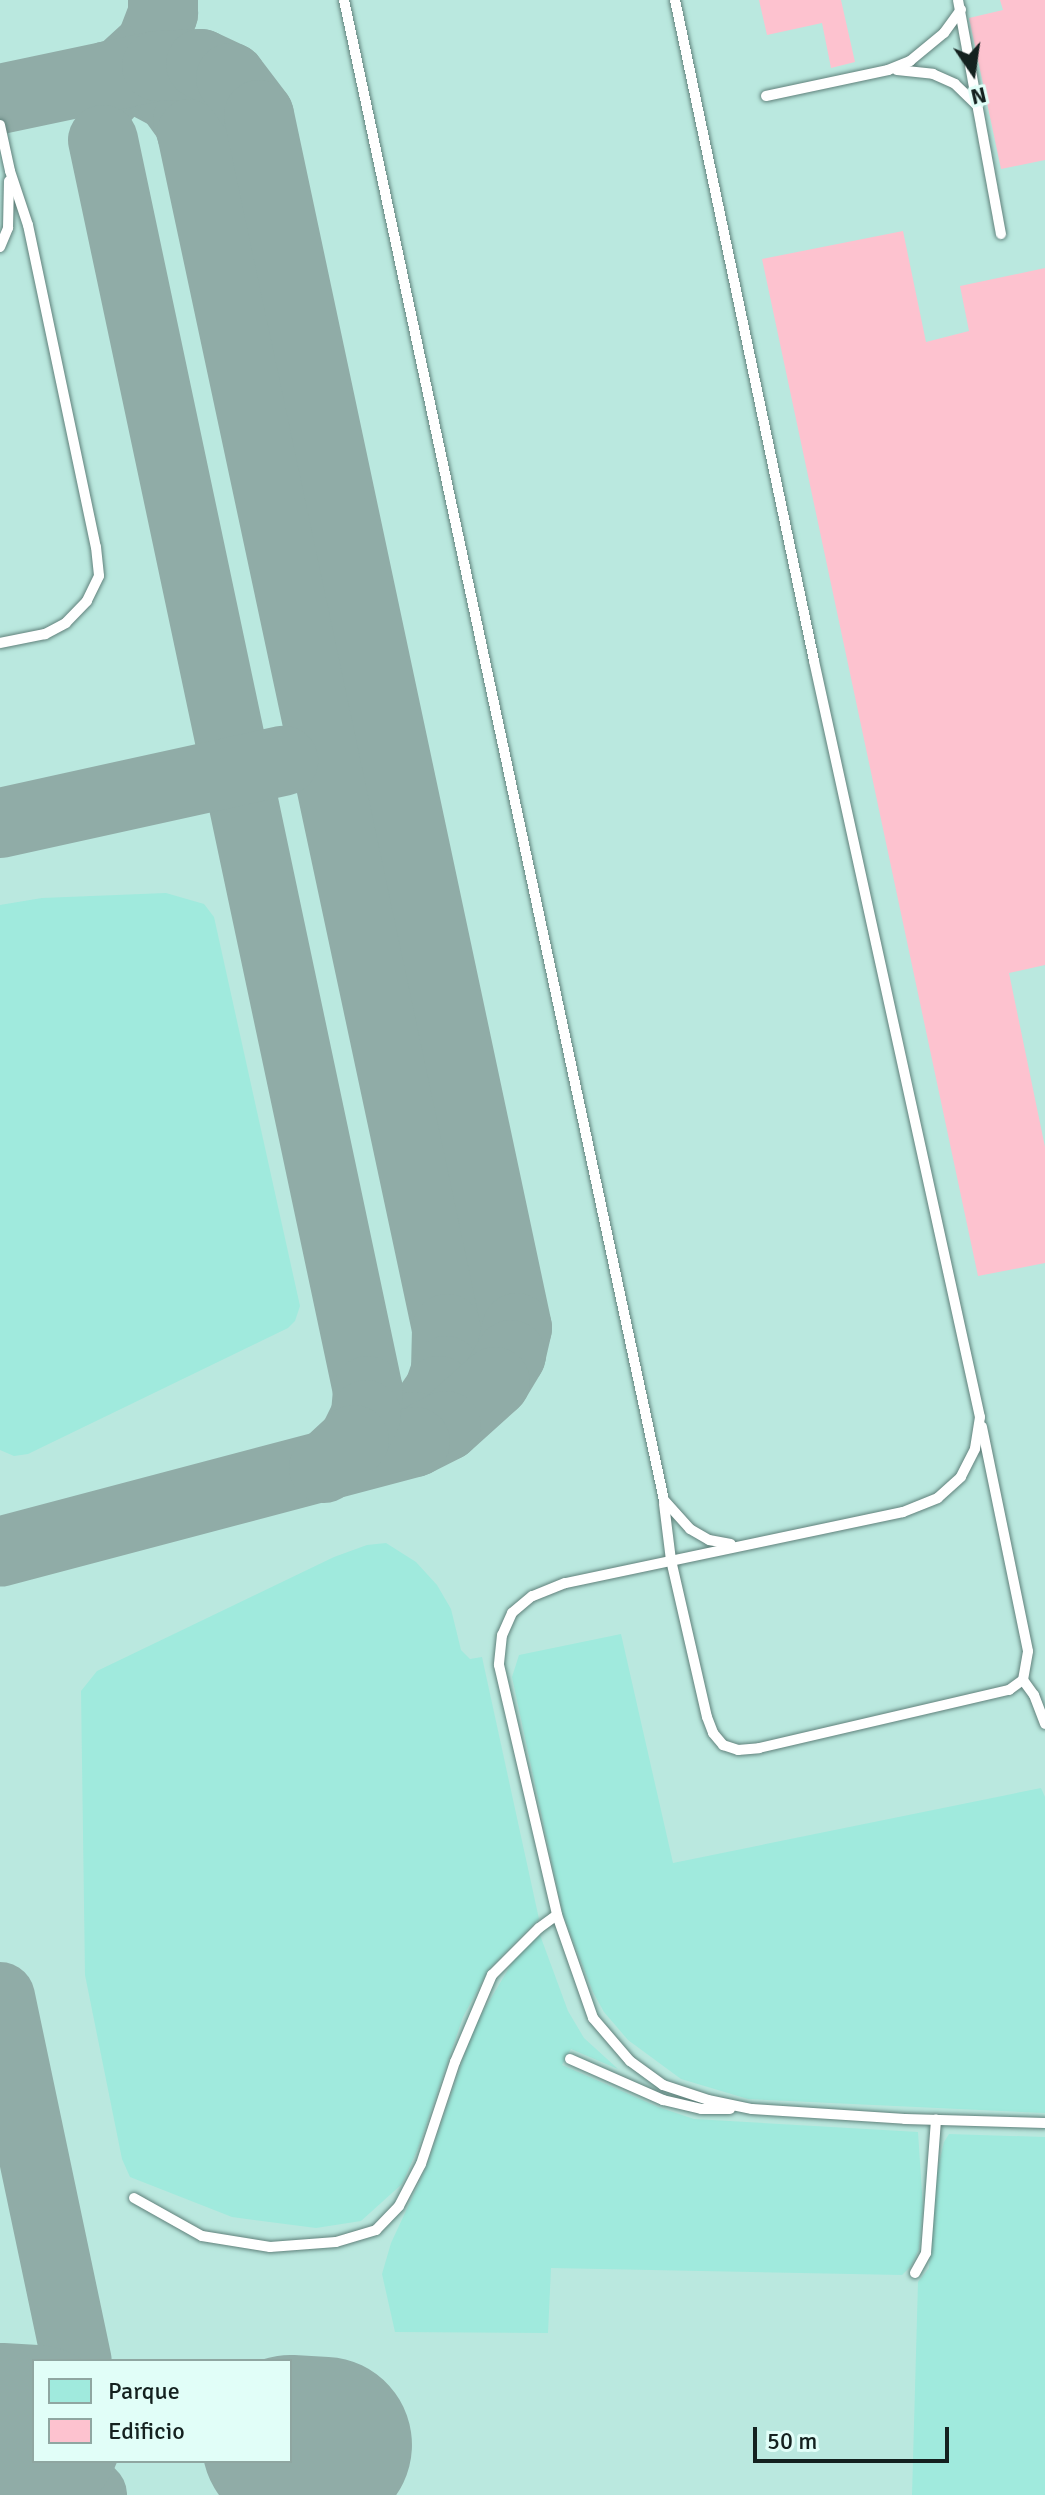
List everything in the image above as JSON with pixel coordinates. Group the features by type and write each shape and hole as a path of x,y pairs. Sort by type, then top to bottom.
{"lane":[{"path":"344,0 664,1500 671,1560 707,1717 713,1733 723,1745 738,1750 1009,1690 1023,1680 1028,1651 675,0"},
{"path":"766,96 888,70 927,50 960,5"},
{"path":"960,5 1001,234"},
{"path":"888,70 933,74 955,84 976,104"},
{"path":"0,125 31,241 96,547 99,576 87,601 66,623 45,634 0,643"},
{"path":"0,247 8,228 10,171"},
{"path":"752,2109 708,2100 663,2085 630,2061 593,2018 557,1915 499,1665 502,1635 512,1613 532,1596 565,1583 903,1512 938,1498 961,1477 975,1449 980,1417"},
{"path":"664,1500 690,1529 709,1540 736,1546"},
{"path":"1023,1680 1034,1695 1045,1724"},
{"path":"134,2198 202,2236 270,2247 336,2242 376,2230 399,2206 421,2164 455,2062 492,1975 539,1928 557,1915"},
{"path":"570,2059 663,2100 701,2109 1045,2123"},
{"path":"915,2273 926,2253 936,2119"}],"shaded area":[{"path":"0,0 1045,0 1045,2495 0,2495"}],"green space":[{"path":"166,893 204,904 214,917 300,1306 295,1321 288,1328 28,1454 14,1456 0,1450 0,905 42,898"},
{"path":"386,1543 416,1562 437,1585 451,1609 461,1650 470,1659 482,1657 539,1919 489,1969 463,2017 419,2146 402,2184 361,2221 316,2228 232,2217 130,2177 122,2159 85,1975 81,1691 97,1671 334,1557 367,1545"},
{"path":"621,1634 673,1863 1041,1788 1045,1797 1045,2113 748,2099 681,2079 628,2040 604,2012 593,1992 563,1915 512,1677 519,1655"},
{"path":"540,1935 568,2011 584,2038 618,2069 571,2049 562,2065 658,2107 694,2119 918,2132 923,2208 919,2249 911,2266 902,2275 551,2268 548,2333 395,2332 382,2274 391,2243 426,2168 474,2027 516,1956"},
{"path":"949,2134 1045,2137 1045,2495 912,2495 918,2282 929,2268 935,2181 944,2142"}],"building":[{"path":"759,0 841,0 855,62 831,68 822,23 767,35"},
{"path":"1000,0 1045,0 1045,160 1001,169 969,18 1003,10"},
{"path":"903,231 926,342 969,331 960,286 1045,268 1045,965 1009,973 1045,1147 1045,1263 978,1276 762,259"}],"taxiway":[{"path":"108,94 116,77 151,45 163,13 163,0"},
{"path":"0,99 157,66 201,64 231,78 259,115 517,1328 511,1355 495,1382 446,1426 415,1442 0,1552"},
{"path":"108,76 136,78 171,97 188,120 192,133 447,1329 446,1371 439,1391 414,1427 397,1440"},
{"path":"103,140 368,1391 366,1415 354,1440 324,1468"},
{"path":"0,823 283,761"},
{"path":"0,1997 77,2359"},
{"path":"0,2426 32,2413"},
{"path":"56,2463 92,2495"}],"runway":[{"path":"0,2431 32,2433"},
{"path":"292,2443 324,2445"}]}
